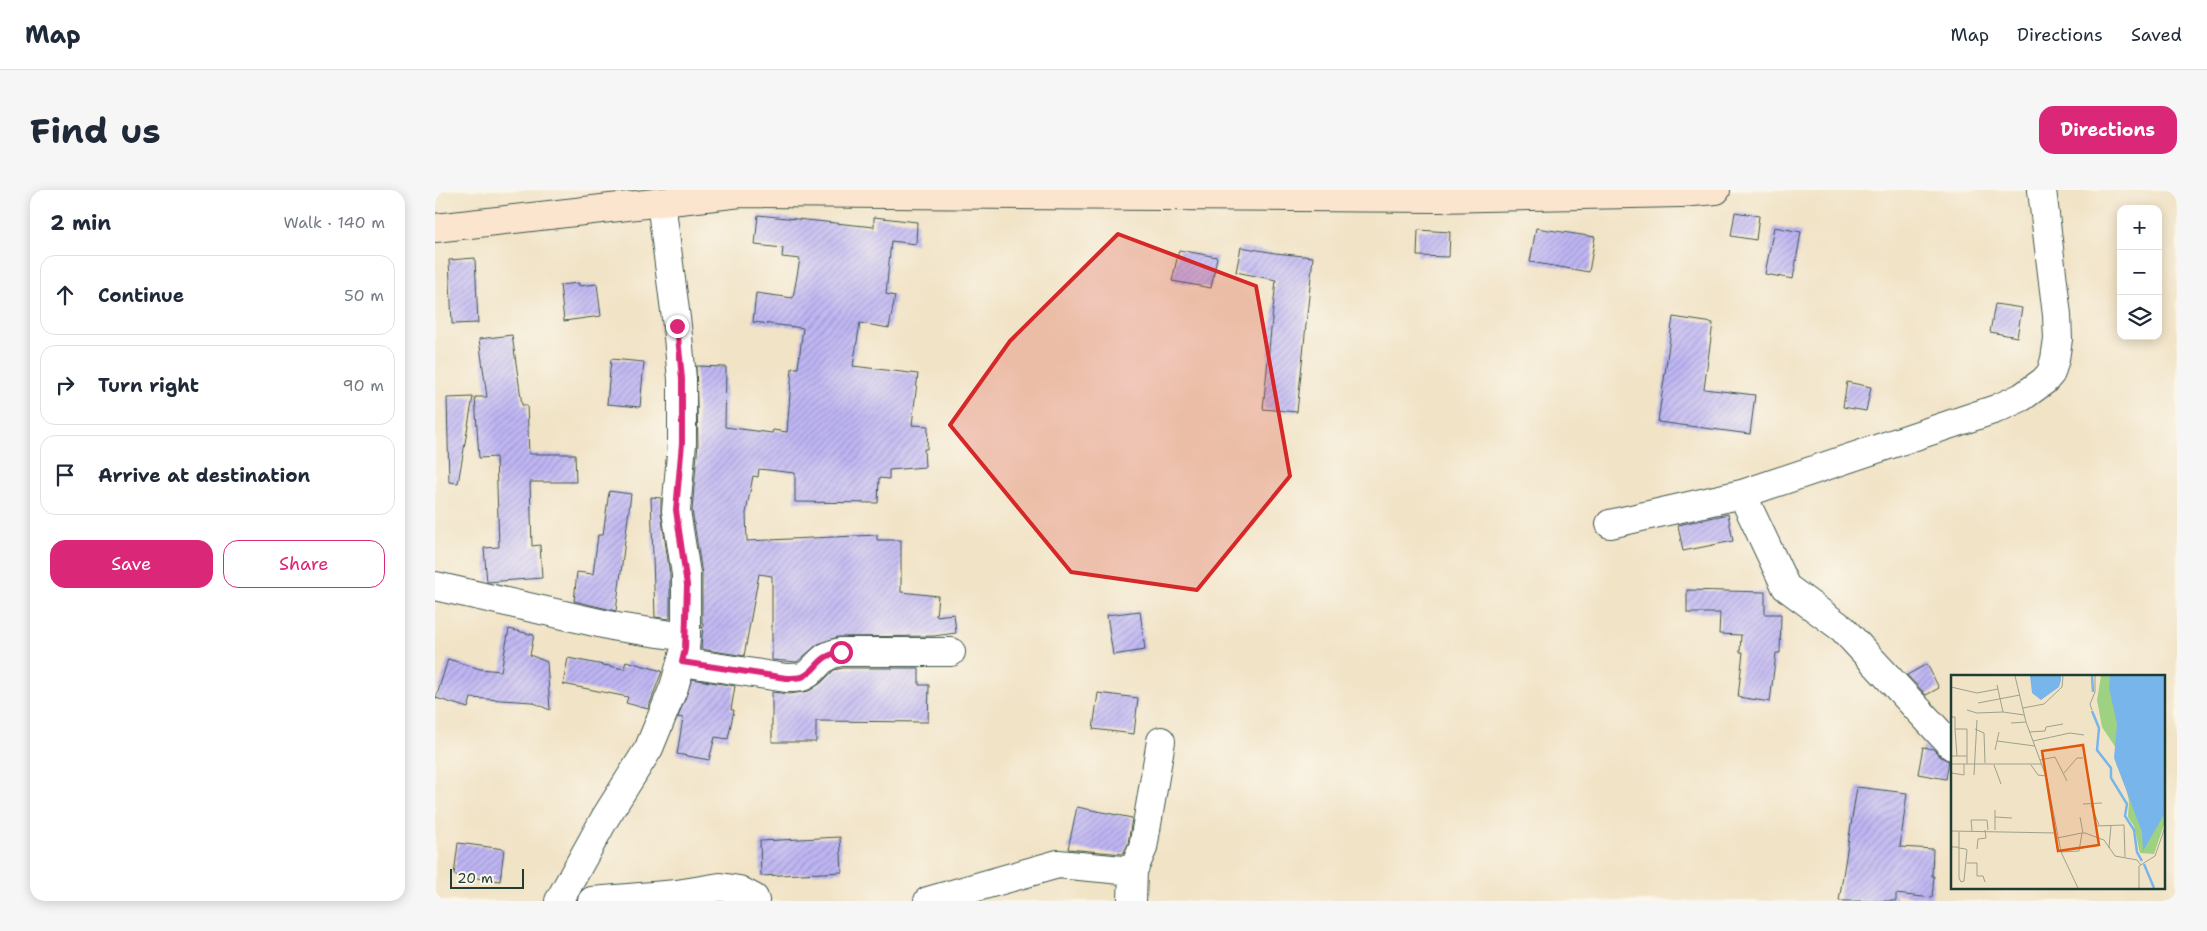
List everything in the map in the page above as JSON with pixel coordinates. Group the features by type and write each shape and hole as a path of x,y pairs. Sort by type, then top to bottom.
{"main road":[{"path":"435,228 741,191 1437,198 1681,193 1715,190"}],"street":[{"path":"1610,524 1742,494 1996,409 2022,398 2044,381 2051,373 2058,339 2042,190"},
{"path":"559,901 605,818 649,748 674,687 684,649 686,574 676,510 682,443 682,379 661,202"},
{"path":"1742,494 1786,586 1843,629 1951,745"},
{"path":"435,586 617,627 684,649 786,678 801,677 809,673 820,660 830,654 841,652 951,652"},
{"path":"1133,901 1133,871 1143,848 1161,741"},
{"path":"928,901 1058,864 1133,871"},
{"path":"592,901 677,897 720,887 747,893 755,901"}],"highlighted area":[{"path":"1118,234 1256,286 1290,476 1197,590 1071,572 950,425 1010,341"}],"building":[{"path":"1735,212 1759,216 1756,240 1731,236"},
{"path":"758,215 874,227 874,217 917,222 916,244 891,241 886,294 895,296 889,328 860,323 853,366 918,374 912,425 928,426 927,449 924,449 925,467 889,470 889,479 879,478 878,503 795,502 795,473 759,469 758,477 753,476 746,513 747,541 877,535 877,540 901,540 901,592 938,596 936,616 954,614 956,633 934,636 838,637 818,644 797,662 772,660 772,576 759,574 744,656 701,649 703,624 702,574 692,510 698,443 696,366 726,367 725,427 772,433 773,430 787,432 792,368 798,368 803,328 753,322 756,293 793,298 800,259 782,257 783,248 755,245"},
{"path":"1774,227 1801,232 1793,279 1765,274"},
{"path":"1536,228 1595,237 1589,272 1530,262"},
{"path":"1418,230 1450,232 1449,257 1417,256"},
{"path":"1241,247 1313,257 1297,412 1263,409 1276,280 1236,272"},
{"path":"1179,250 1217,257 1211,288 1172,281"},
{"path":"475,258 478,323 452,324 449,260"},
{"path":"579,283 579,286 597,284 601,316 564,321 560,285"},
{"path":"1995,304 2022,308 2017,337 1990,332"},
{"path":"1673,317 1713,323 1704,389 1755,395 1750,434 1658,422"},
{"path":"512,335 522,405 527,405 529,454 575,454 576,482 530,482 532,546 540,545 542,578 487,582 484,548 499,547 496,457 479,458 475,397 487,397 479,339"},
{"path":"611,359 644,362 640,407 607,404"},
{"path":"1847,382 1871,387 1866,411 1843,407"},
{"path":"473,397 458,483 449,482 447,398"},
{"path":"609,491 631,494 616,611 574,601 577,572 593,574 598,535 603,535"},
{"path":"651,497 661,498 661,513 670,575 670,619 655,617"},
{"path":"1728,514 1733,541 1683,551 1678,525"},
{"path":"1687,590 1765,592 1765,614 1781,614 1780,653 1776,653 1770,702 1738,697 1743,652 1740,652 1741,635 1719,634 1720,613 1687,613"},
{"path":"1140,611 1145,650 1113,655 1107,615"},
{"path":"509,629 534,635 530,655 547,662 550,710 532,702 471,698 468,708 436,698 448,659 480,669 501,671"},
{"path":"568,658 624,669 626,661 662,671 648,709 626,703 628,697 563,684"},
{"path":"1927,664 1939,688 1926,695 1907,675"},
{"path":"843,668 919,668 919,685 929,685 928,722 816,721 816,742 772,742 772,692 790,694 809,691 821,683 834,670"},
{"path":"692,679 735,686 731,710 734,710 728,739 715,737 709,760 677,754 683,718 678,717"},
{"path":"1098,693 1138,698 1134,734 1093,729"},
{"path":"1923,747 1933,749 1941,757 1949,761 1946,779 1918,774"},
{"path":"1857,787 1907,793 1900,847 1933,849 1932,876 1934,876 1932,898 1896,894 1896,901 1839,901"},
{"path":"1077,807 1132,818 1128,844 1123,854 1068,849"},
{"path":"840,837 842,872 761,876 760,841"},
{"path":"458,843 504,849 500,881 454,875"}],"route":[{"path":"677,326 682,379 682,443 676,510 687,585 685,649 682,662 786,678 801,677 809,673 820,660 830,654 841,652"}]}
